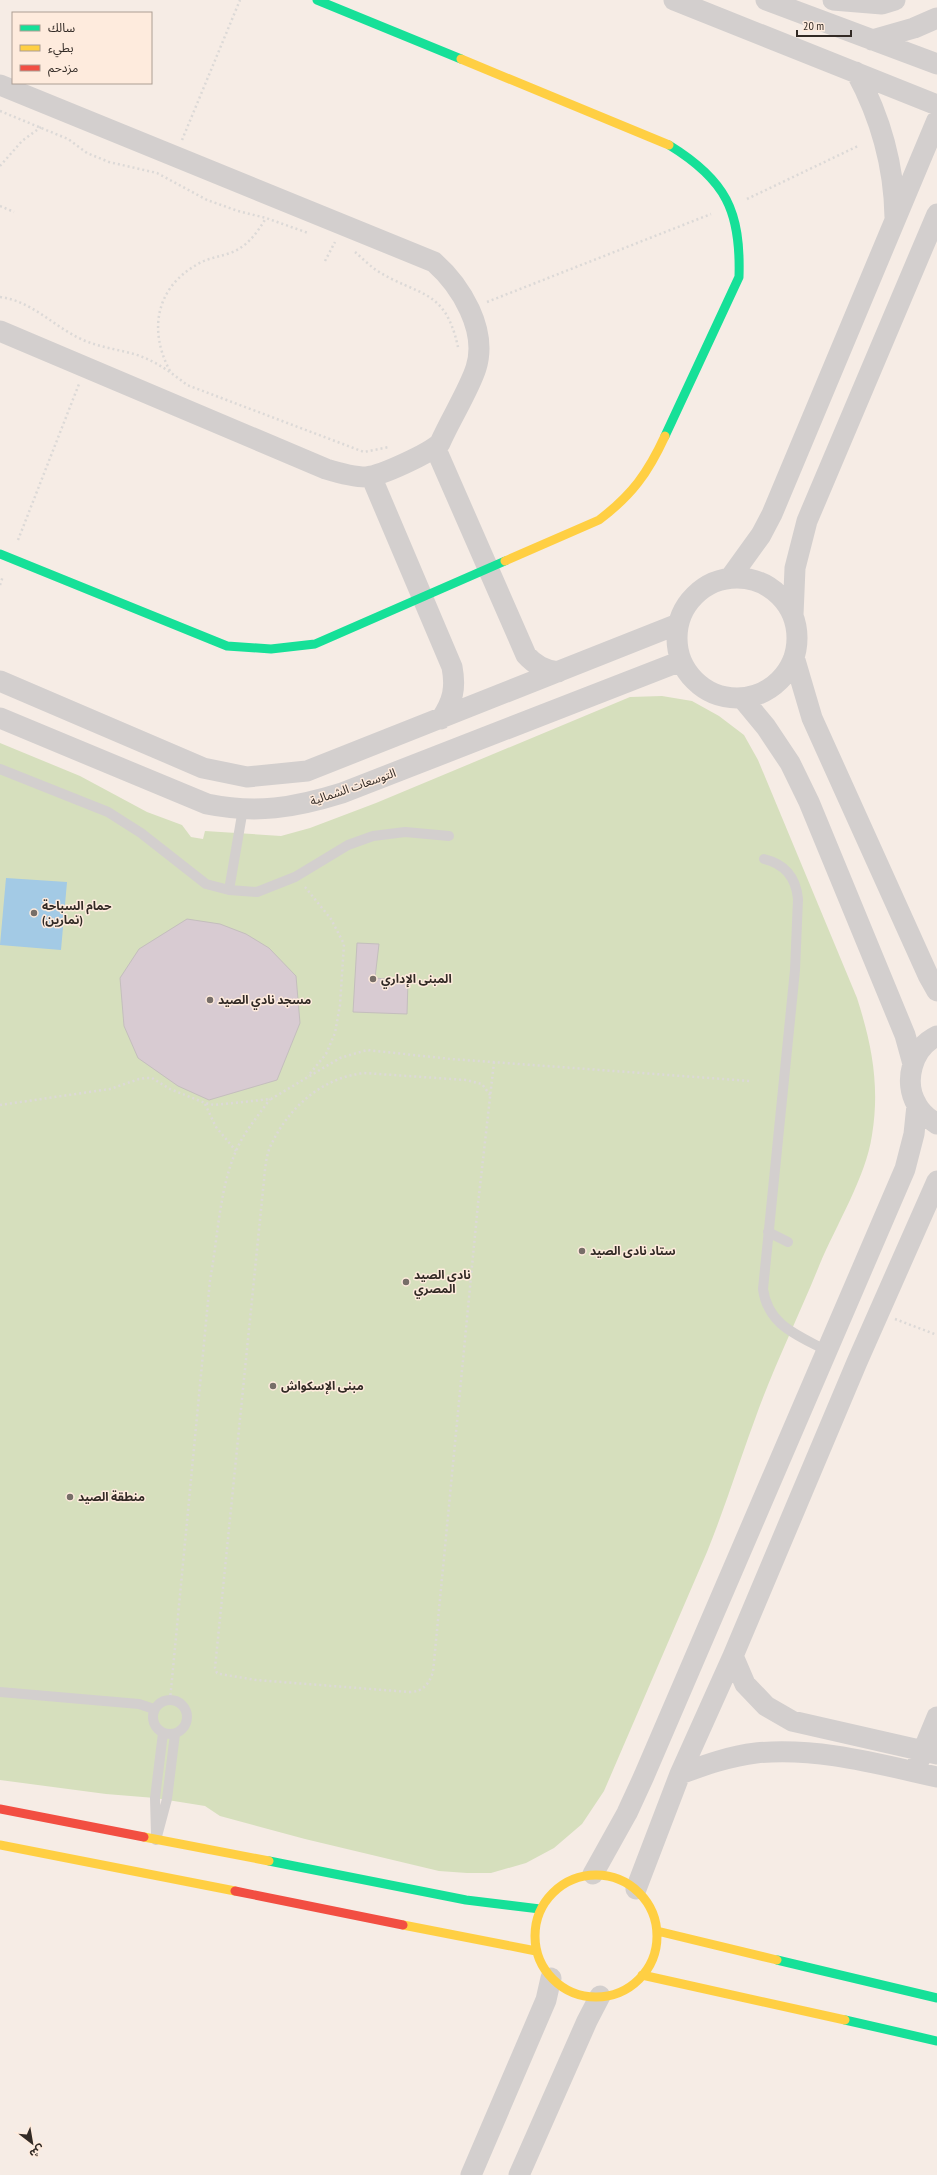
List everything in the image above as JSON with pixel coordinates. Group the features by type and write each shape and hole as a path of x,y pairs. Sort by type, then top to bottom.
{"street":[{"path":"0,554 226,646 249,650 293,649 315,644 600,520 620,505 637,487 647,472 739,277 740,240 732,206 720,187 705,169 688,155 668,144 317,0"},
{"path":"674,0 937,105"},
{"path":"766,0 937,64"},
{"path":"833,0 882,4 895,0"},
{"path":"872,40 914,28 937,18"},
{"path":"856,72 876,113 889,156 893,178 895,222"},
{"path":"0,85 434,262 449,275 460,291 469,309 475,328 478,347 476,367 440,443 436,447 371,476 348,475 326,469 0,331"},
{"path":"730,578 761,535 772,514 937,120"},
{"path":"793,615 795,568 807,521 937,214"},
{"path":"436,447 526,655 534,664 545,670 558,672"},
{"path":"371,476 452,667 454,694 449,707 441,719"},
{"path":"730,578 744,578 760,582 775,591 786,603 793,615 797,629 797,644 794,657 779,681 755,695 742,698 729,698 705,690 687,672 681,661 677,649 678,624 683,610 691,598 702,588 715,582 730,578"},
{"path":"0,681 203,768 247,776 307,771 678,624"},
{"path":"794,657 812,718 928,975 937,991"},
{"name":"التوسعات الشمالية","path":"0,718 207,804 243,809 273,810 296,806 342,793 681,661"},
{"path":"742,698 766,727 790,763 809,802 905,1035 913,1064"},
{"path":"243,809 247,776"},
{"path":"937,1036 920,1050 913,1064 910,1078 911,1092 917,1106 926,1117 937,1124"},
{"path":"593,1874 627,1812 644,1776 827,1351 889,1202 905,1169 914,1134 917,1106"},
{"path":"636,1889 680,1774 733,1656 878,1313 937,1181"},
{"path":"827,1351 857,1362"},
{"path":"733,1656 745,1684 766,1706 792,1721 930,1752"},
{"path":"914,1772 930,1752 937,1717"},
{"path":"680,1774 717,1760 756,1753 795,1751 834,1755 937,1777"},
{"path":"0,1809 156,1844 466,1900 540,1910"},
{"path":"0,1845 151,1871 536,1951"},
{"path":"593,1874 623,1880 636,1889 651,1908 657,1932 656,1947 651,1962 642,1975 627,1988 600,1996 574,1993 551,1978 542,1966 536,1951 534,1930 540,1910 556,1888 567,1881 593,1874"},
{"path":"657,1932 937,1998"},
{"path":"642,1975 937,2041"},
{"path":"471,2175 546,2000 551,1978"},
{"path":"519,2175 587,2021 600,1996"}],"lane":[{"path":"0,769 108,812 141,833 206,884 229,890 257,892 295,877 348,845 373,836 405,832 449,836"},
{"path":"229,890 243,809"},
{"path":"764,859 773,861 789,872 796,885 798,899 795,970 763,1289 768,1308 773,1317 785,1328 827,1351"},
{"path":"768,1232 788,1242"},
{"path":"0,1692 139,1704 154,1709"},
{"path":"170,1700 182,1704 188,1715 185,1727 174,1734 162,1733 158,1730 153,1720 154,1709 164,1701 170,1700"},
{"path":"156,1844 155,1798 162,1733"},
{"path":"156,1844 167,1799 174,1734"}],"path":[{"path":"175,156 240,0"},
{"path":"0,111 68,139 87,153 109,162 157,173 207,200 238,211 266,218 314,236"},
{"path":"0,166 22,142 40,127 67,113"},
{"path":"469,309 732,206 858,146"},
{"path":"171,372 163,358 158,343 157,327 165,296 174,283 185,272 199,263 231,253 245,244 258,232 277,198"},
{"path":"0,206 14,212"},
{"path":"328,241 341,246"},
{"path":"354,251 376,270 430,296 448,316 458,346 458,354"},
{"path":"0,297 8,298 34,309 57,326 81,339 107,348 134,354 171,372 187,385 364,452 395,446"},
{"path":"0,585 86,367"},
{"path":"295,877 319,902 331,919 344,944 340,1005 335,1033 326,1054 307,1078"},
{"path":"170,1700 210,1280 221,1211 236,1151 244,1136 271,1099 340,1058 367,1050 494,1062 750,1081"},
{"path":"490,1095 482,1084 466,1080 364,1073 348,1075 325,1084 303,1100 287,1118 270,1148 264,1180 231,1520 222,1591 215,1668 217,1673 256,1680 409,1692 418,1691 430,1681 433,1672 494,1062"},
{"path":"0,1105 110,1089 139,1079 147,1078 152,1078 170,1089 214,1105 271,1099"},
{"path":"205,1103 216,1127 236,1151"},
{"path":"878,1313 937,1335"}],"green space":[{"name":"نادى الصيد المصري","path":"662,696 692,701 719,716 744,735 758,760 857,998 867,1032 873,1066 875,1100 872,1135 864,1167 773,1372 707,1552 604,1791 582,1824 554,1848 526,1863 491,1873 467,1873 439,1871 305,1839 220,1816 205,1806 155,1798 106,1794 0,1780 0,743 80,776 147,812 182,825 191,837 203,839 205,831 281,836 310,828 376,803 630,697"}],"water":[{"name":"حمام السباحة (تمارين)","path":"6,878 67,882 61,950 0,945"}],"building":[{"name":"مسجد نادي الصيد","path":"187,919 220,924 246,934 269,948 296,976 300,1023 277,1080 209,1100 178,1086 138,1058 124,1026 120,978 139,949"},
{"name":"المبنى الإداري","path":"357,943 379,944 375,978 408,981 407,1014 353,1012"}],"traffic: fast":[{"path":"317,0 461,59"},
{"path":"665,436 739,277 737,233 733,215 726,199 717,185 704,171 669,145"},
{"path":"0,554 227,646 271,649 315,644 505,561"},
{"path":"269,1861 466,1900 540,1909"},
{"path":"777,1960 937,1998"},
{"path":"845,2020 937,2041"}],"traffic: slow":[{"path":"461,59 669,145"},
{"path":"505,561 599,520 611,511 638,482 652,461 665,436"},
{"path":"144,1837 269,1861"},
{"path":"0,1845 235,1891"},
{"path":"596,1875 608,1876 619,1880 630,1885 639,1893 647,1902 652,1913 656,1924 657,1936 656,1948 652,1959 647,1970 639,1979 630,1987 619,1992 608,1996 596,1997 584,1996 573,1992 562,1987 553,1979 545,1970 540,1959 536,1948 535,1936 536,1924 540,1913 545,1902 553,1893 562,1885 573,1880 584,1876 596,1875"},
{"path":"403,1925 536,1951"},
{"path":"657,1931 777,1960"},
{"path":"642,1975 845,2020"}],"traffic: jam":[{"path":"0,1809 144,1837"},
{"path":"235,1891 403,1925"}],"place":[{"name":"حمام السباحة (تمارين)","path":"34,913"},
{"name":"المبنى الإداري","path":"373,979"},
{"name":"مسجد نادي الصيد","path":"210,1000"},
{"name":"ستاد نادى الصيد","path":"582,1251"},
{"name":"نادى الصيد المصري","path":"406,1282"},
{"name":"مبنى الإسكواش","path":"273,1386"},
{"name":"منطقة الصيد","path":"70,1497"}]}
